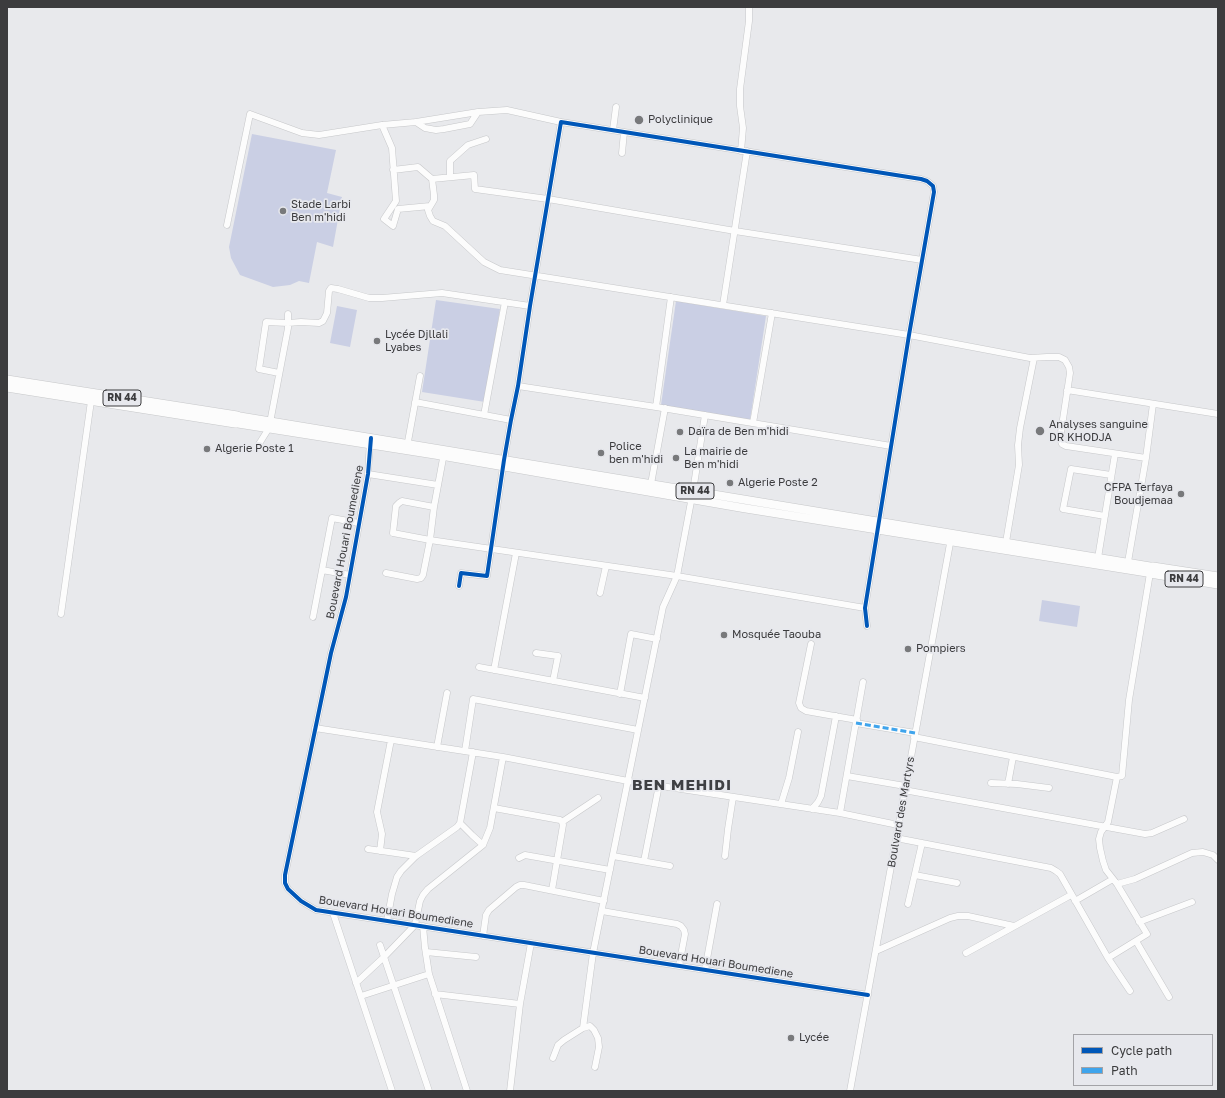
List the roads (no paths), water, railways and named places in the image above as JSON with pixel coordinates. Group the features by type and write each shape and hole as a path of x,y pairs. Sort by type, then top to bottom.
{"highway":[{"name":"RN 44","path":"7,380 236,420"},
{"name":"RN 44","path":"7,387 91,401 236,420"},
{"name":"RN 44","path":"1152,570 1218,577"},
{"name":"RN 44","path":"1152,570 1218,584"}],"main road":[{"name":"RN 44","path":"236,420 444,454 651,484 692,495"},
{"name":"RN 44","path":"503,463 1152,570"},
{"name":"RN 44","path":"951,537 1006,542 1128,562 1152,570"}],"street":[{"path":"723,305 735,230 744,151 740,89 749,20 749,7"},
{"path":"612,130 616,107"},
{"path":"227,225 250,114 302,133 319,135 478,112 507,110 561,122 927,181 933,186 934,192 908,336 865,608 866,626"},
{"path":"416,122 425,128 436,130 444,129 470,124 478,112"},
{"path":"459,586 461,573 487,576 510,420 518,386 561,122"},
{"path":"382,126 392,148 396,202 384,219 393,226 398,209 430,206"},
{"path":"622,153 624,132"},
{"path":"450,177 450,161 468,145 486,139"},
{"path":"394,170 418,167 432,179 434,200 428,210 433,221 445,226 484,262 500,270 772,313 1030,358 1059,357 1065,360 1069,366 1070,373 1060,440 1062,444 1066,446 1146,458"},
{"path":"432,179 474,175 474,189 548,199 922,260"},
{"path":"279,373 259,369 266,322 319,323 323,321 327,313 329,291 332,288 338,288 369,298 442,293 530,306"},
{"path":"656,407 671,297"},
{"path":"484,415 505,302"},
{"path":"753,423 772,313"},
{"path":"259,444 270,425 288,323 288,314"},
{"path":"1006,542 1019,465 1018,444 1020,428 1034,358"},
{"path":"407,447 420,376"},
{"path":"518,386 665,408 891,446"},
{"path":"1067,390 1218,414"},
{"path":"61,614 91,401"},
{"path":"415,402 510,420"},
{"path":"1128,562 1146,458 1153,404"},
{"path":"651,484 665,408"},
{"path":"583,1028 593,953 656,639 663,607 678,576 705,415"},
{"name":"Bouevard Houari Boumediene","path":"370,442 368,474 346,597 331,653 285,875 285,883 288,889 301,901 316,910 868,995"},
{"path":"386,573 417,579 421,578 423,575 444,454"},
{"path":"1098,558 1115,454"},
{"path":"1105,516 1063,509 1071,469 1111,475"},
{"path":"368,474 438,485"},
{"path":"434,506 402,501 396,506 393,533 516,553 678,576 865,608"},
{"path":"313,618 332,518 359,523"},
{"name":"Boulvard des Martyrs","path":"850,1091 951,537"},
{"path":"494,670 516,553"},
{"path":"600,593 606,566"},
{"path":"322,570 350,575"},
{"path":"811,644 799,703 801,708 806,711 836,716 914,735 1013,756 1117,777 1122,776 1129,700 1152,570"},
{"path":"620,694 631,634 656,639"},
{"path":"536,653 558,656 553,681"},
{"path":"480,667 645,698"},
{"path":"840,813 863,682"},
{"path":"437,747 447,693"},
{"path":"465,751 473,699 638,730"},
{"path":"812,809 821,796 836,716"},
{"path":"315,728 503,757 628,781 840,813 898,825"},
{"path":"781,804 789,778 798,732"},
{"path":"380,851 382,834 377,812 391,740"},
{"path":"387,921 392,894 397,877 401,871 416,856 457,827 460,823 473,752"},
{"path":"1008,784 1013,756"},
{"path":"356,983 415,925 420,901 428,889 483,845 490,828 503,757"},
{"path":"847,776 1132,832 1152,834 1184,818"},
{"path":"1108,958 1147,934 1106,870 1100,848 1099,839 1104,826 1108,822 1117,777"},
{"path":"991,783 1050,788"},
{"path":"644,861 659,785"},
{"path":"725,856 733,797"},
{"path":"562,822 598,798"},
{"path":"494,808 560,820 562,822 564,825 552,890"},
{"path":"460,823 483,845"},
{"path":"896,838 1051,868 1056,871 1060,874 1108,958 1130,991"},
{"path":"908,904 922,843"},
{"path":"368,849 416,856"},
{"path":"1075,901 1115,882 1135,879 1192,853 1203,852 1213,855 1218,860"},
{"path":"519,858 526,855 610,870"},
{"path":"613,856 670,866"},
{"path":"915,875 957,884"},
{"path":"483,936 486,915 489,910 516,887 524,885 604,901"},
{"path":"966,953 1071,895"},
{"path":"1139,922 1192,902"},
{"path":"705,970 717,904"},
{"path":"602,911 677,924 681,926 685,934 678,966"},
{"path":"333,912 392,1091"},
{"path":"876,952 950,918 958,916 968,916 1014,926"},
{"path":"423,926 429,974 467,1091"},
{"path":"1136,941 1169,997"},
{"path":"510,1091 520,1004 531,943"},
{"path":"380,945 429,1091"},
{"path":"426,952 476,957"},
{"path":"360,996 429,974"},
{"path":"435,994 520,1004"},
{"path":"553,1058 558,1045 583,1028 590,1026 598,1038 599,1047 595,1067"}],"place":[{"name":"Polyclinique","path":"639,120"},
{"name":"Stade Larbi Ben m'hidi","path":"283,211"},
{"name":"Lycée Djllali Lyabes","path":"377,341"},
{"name":"Analyses sanguine DR KHODJA","path":"1040,431"},
{"name":"Daïra de Ben m'hidi","path":"680,432"},
{"name":"Algerie Poste 1","path":"207,449"},
{"name":"Police ben m'hidi","path":"601,453"},
{"name":"La mairie de Ben m'hidi","path":"676,458"},
{"name":"Algerie Poste 2","path":"730,483"},
{"name":"CFPA Terfaya Boudjemaa","path":"1181,494"},
{"name":"Mosquée Taouba","path":"724,635"},
{"name":"Pompiers","path":"908,649"},
{"name":"Lycée","path":"791,1038"}],"district":[{"name":"BEN MEHIDI","path":"682,785"}]}
